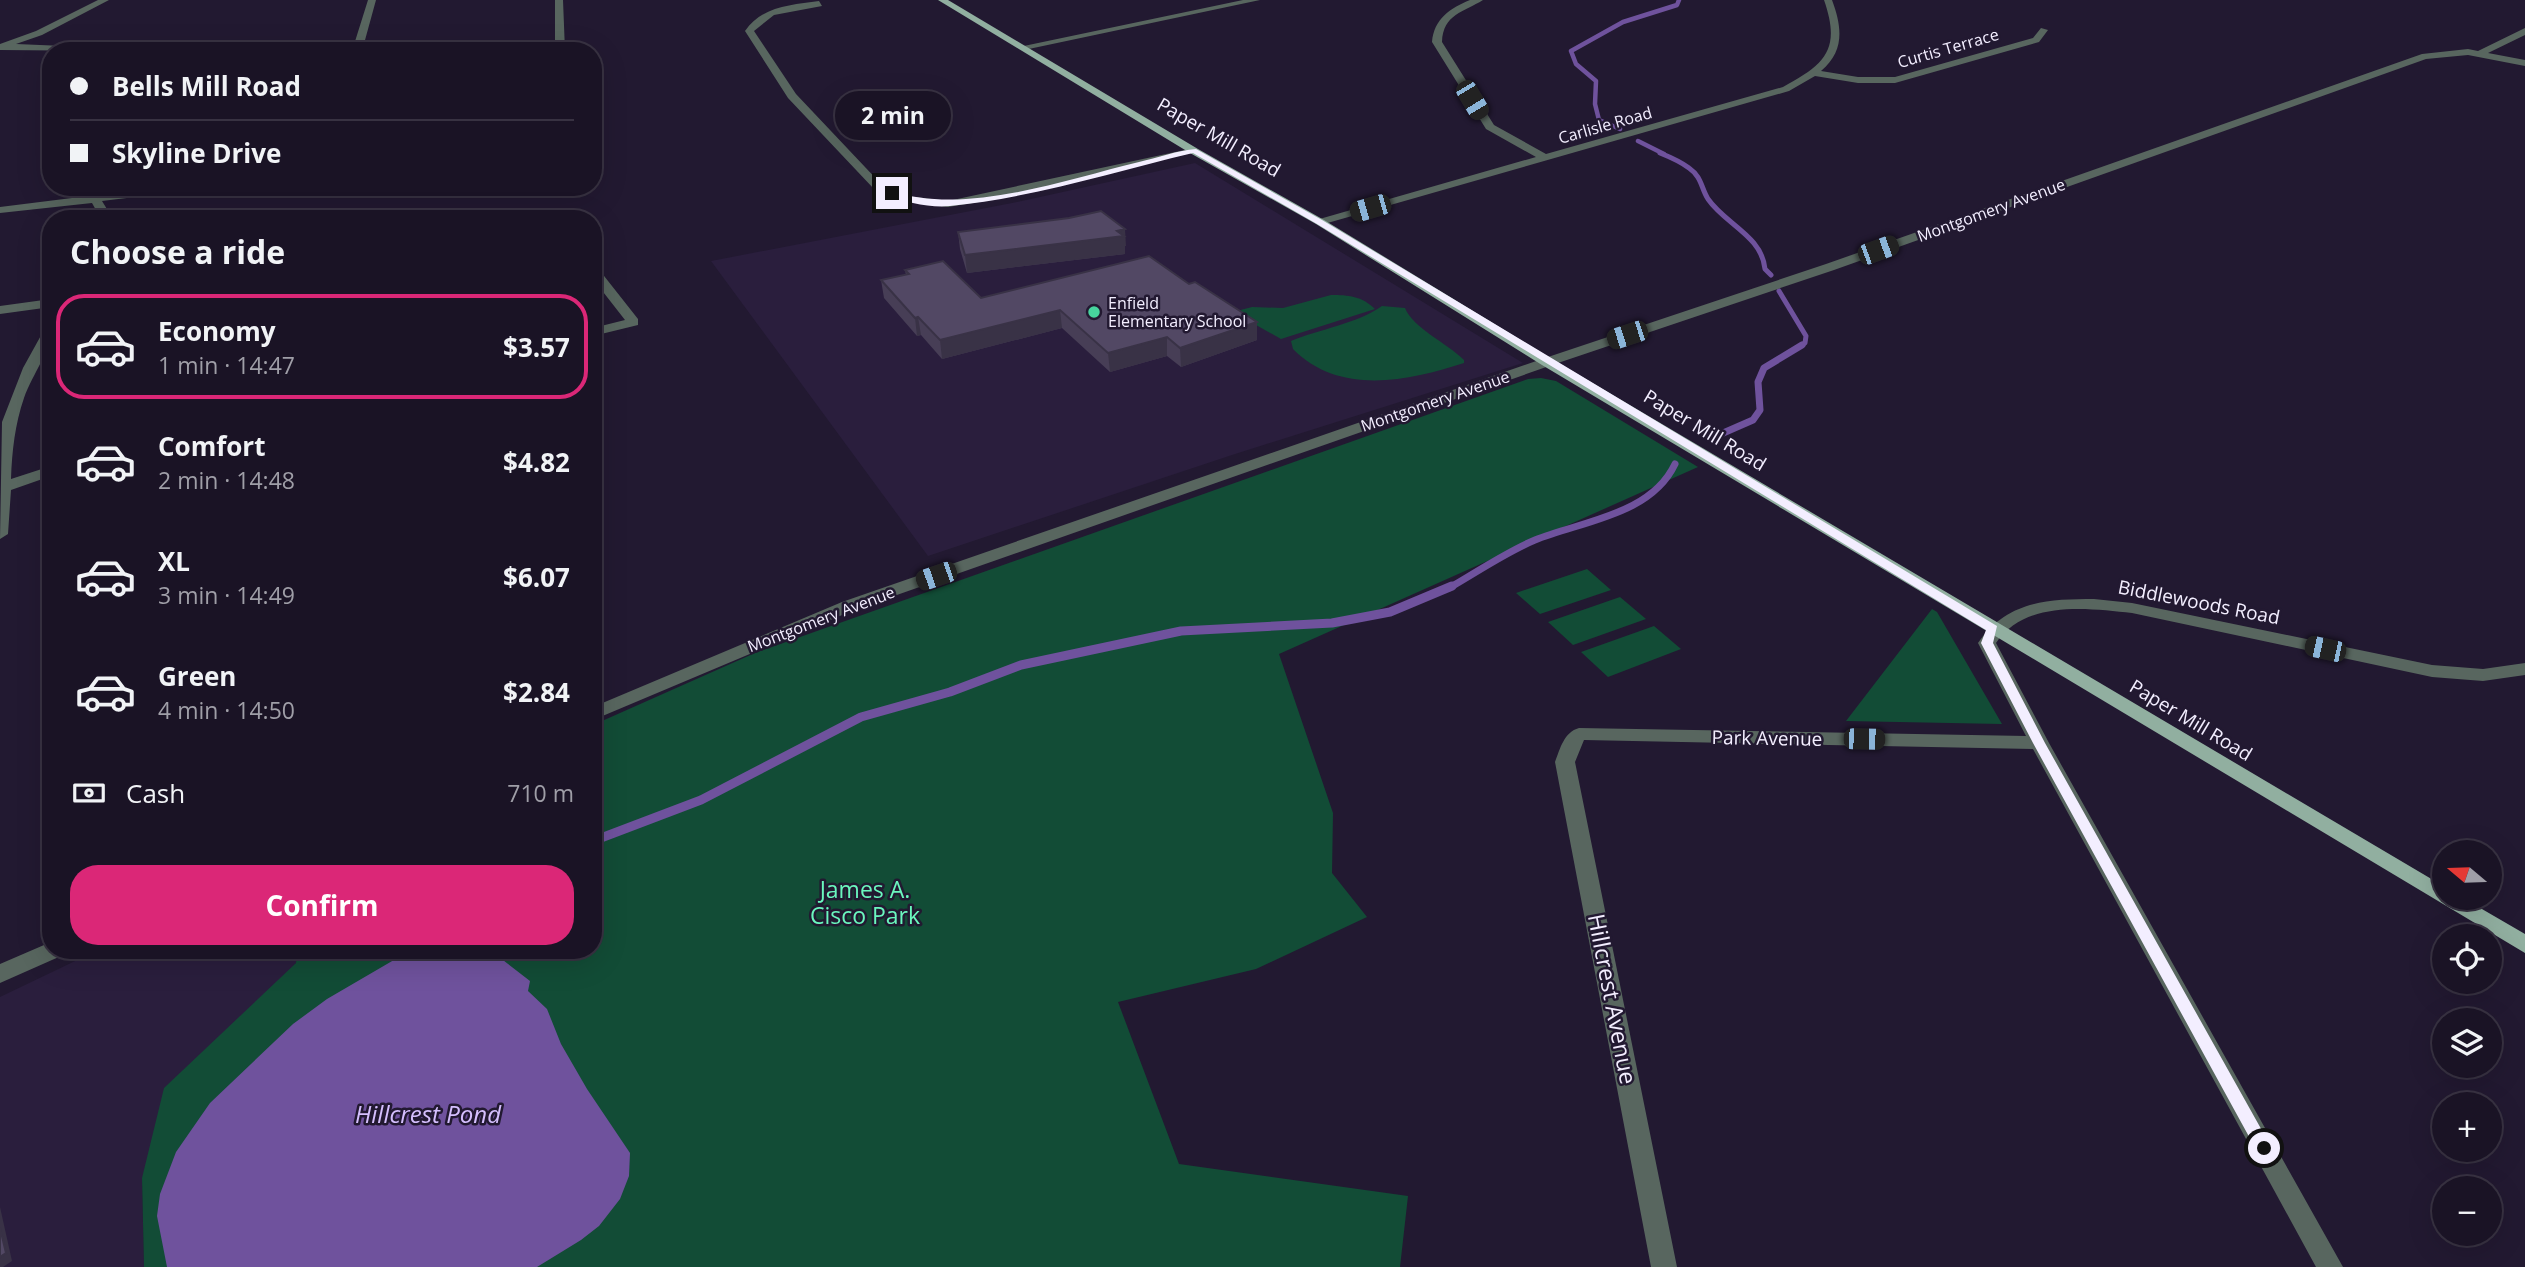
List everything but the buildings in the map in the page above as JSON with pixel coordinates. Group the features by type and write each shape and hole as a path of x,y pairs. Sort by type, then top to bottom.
{"main road":[{"name":"Paper Mill Road","path":"942,0 1194,151 1320,222 1547,362 2432,889"},
{"name":"Paper Mill Road","path":"2467,910 2525,945"}],"street":[{"path":"0,47 39,33 105,0"},
{"path":"360,42 372,0"},
{"path":"559,0 561,42"},
{"path":"1024,47 1256,0"},
{"path":"1460,0 1475,1"},
{"name":"Carlisle Road","path":"1320,222 1760,98 1814,73 1827,61 1838,41 1839,29 1828,0"},
{"path":"1475,1 1443,21 1437,30 1437,42 1490,127 1545,158"},
{"path":"819,4 784,9 755,20 749,31 792,96 878,187 905,199 948,204 985,198 1194,151"},
{"name":"Curtis Terrace","path":"1814,73 1858,80 1895,80 2036,40 2044,30"},
{"path":"2481,53 2525,31"},
{"path":"0,47 42,48"},
{"name":"Montgomery Avenue","path":"602,710 848,606 1547,362 1843,263 2426,56 2448,52 2481,53 2525,63"},
{"path":"0,210 113,196"},
{"path":"95,198 102,210"},
{"path":"602,282 633,322 602,330"},
{"path":"0,310 42,304"},
{"path":"0,534 7,434 16,400 42,346"},
{"path":"3,486 42,474"},
{"name":"Biddlewoods Road","path":"1993,629 2017,614 2040,608 2071,604 2113,606 2432,671 2483,675 2525,669"},
{"path":"1993,629 1987,643 2039,743 2330,1267"},
{"name":"Park Avenue","path":"1579,734 2039,743"},
{"name":"Hillcrest Avenue","path":"1579,734 1570,746 1565,762 1664,1267"},
{"path":"0,974 42,955"}],"shaded area":[{"name":"Enfield Elementary School","path":"1195,163 1523,363 1232,455 928,556 711,261 1012,203"},
{"path":"79,959 296,959 142,1178 144,1267 0,1267 0,997"}],"green space":[{"path":"1331,295 1354,297 1375,309 1281,339 1233,312 1252,307 1283,308"},
{"path":"1382,306 1405,308 1415,322 1457,354 1464,363 1398,379 1353,379 1331,374 1311,364 1293,349 1291,341 1349,322"},
{"name":"James A. Cisco Park","path":"1528,379 1556,381 1698,467 1279,654 1333,813 1332,873 1367,917 1256,969 1118,1002 1179,1164 1408,1196 1400,1267 144,1267 142,1178 164,1088 296,963 296,959 602,959 602,721 755,653"},
{"path":"1587,569 1611,590 1540,614 1516,593"},
{"path":"1620,597 1646,619 1573,645 1548,622"},
{"path":"1932,609 1937,612 2002,724 1846,721"},
{"path":"1654,626 1681,649 1608,677 1581,652"}],"water":[{"name":"Hillcrest Pond","path":"396,959 502,959 530,981 528,991 547,1009 561,1044 587,1089 630,1153 629,1176 620,1199 599,1226 537,1267 167,1267 157,1216 160,1194 176,1152 210,1103 293,1024 327,999"}],"waterway":[{"path":"1620,129 1599,120 1595,104 1596,81 1576,64 1571,51 1623,22 1677,5 1679,0"},
{"path":"1638,141 1664,154"},
{"path":"1660,153 1693,171 1715,208 1757,248 1765,269 1771,275"},
{"path":"1779,291 1806,336 1802,345"},
{"path":"1714,437 1753,420 1760,410 1758,382 1764,368 1802,345"},
{"path":"1449,588 1502,556 1535,540 1633,505 1650,495 1664,481 1675,464"},
{"path":"602,838 701,800 861,717 950,692 1021,665 1181,631 1332,623 1390,612 1452,586"}],"place":[{"name":"Enfield Elementary School","path":"1094,312"}],"route":[{"path":"892,193 905,199 948,204 1034,189 1194,151 1320,222 1547,362 1993,629 1987,643 2039,743 2264,1148"}]}
